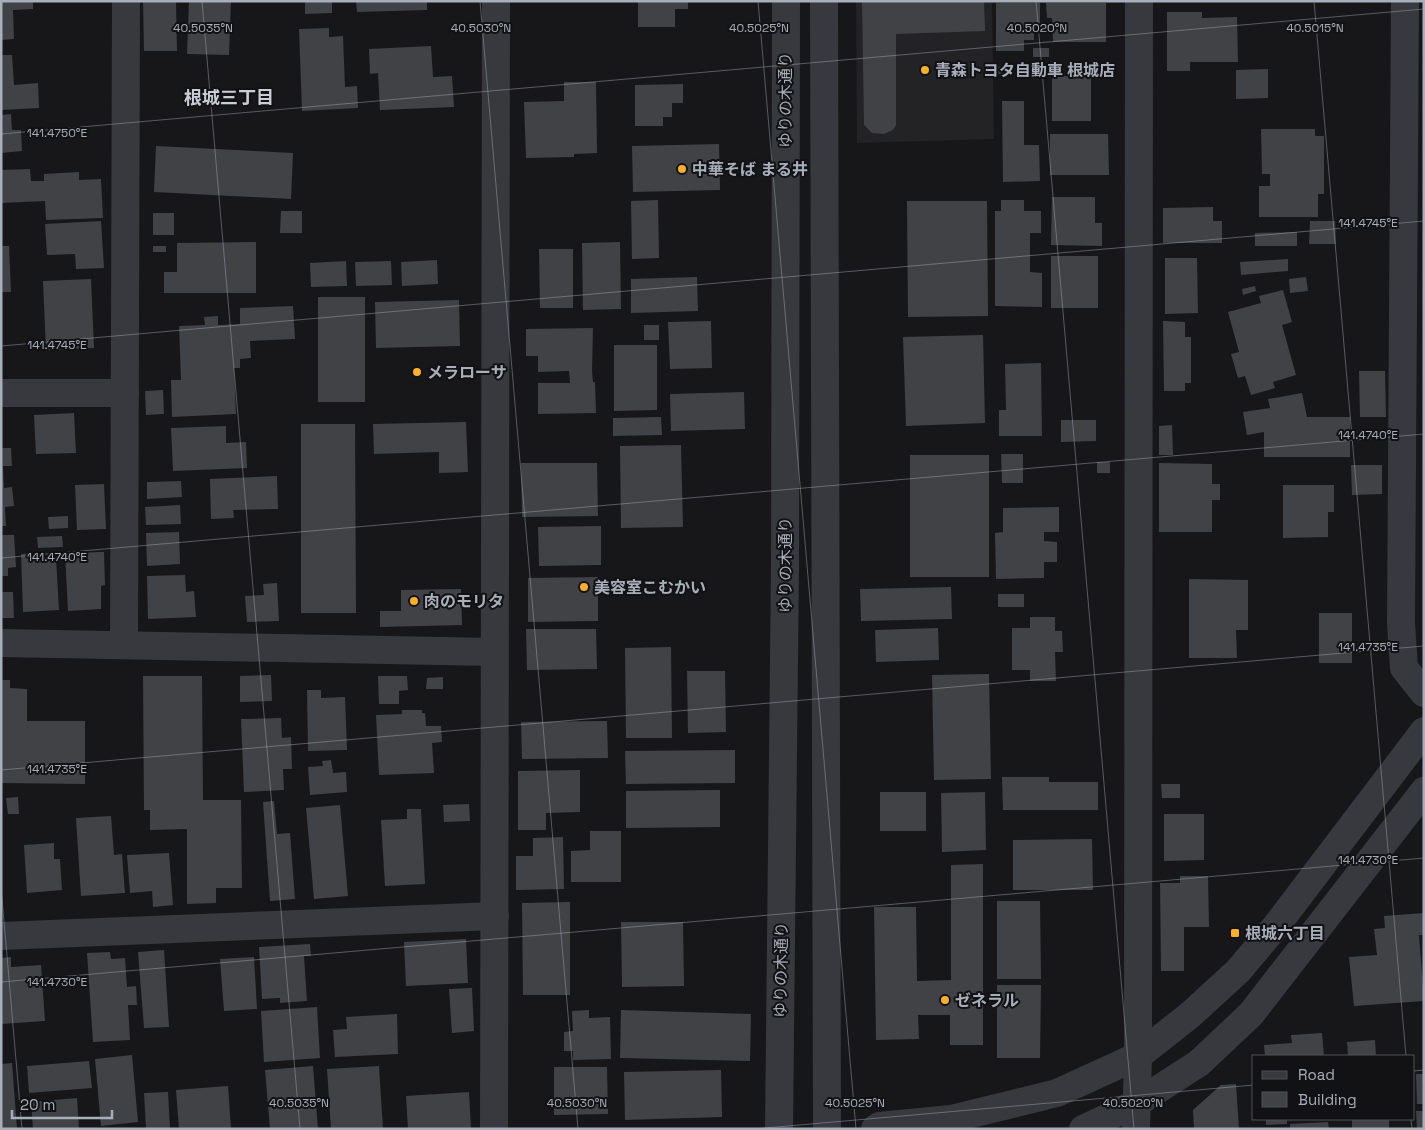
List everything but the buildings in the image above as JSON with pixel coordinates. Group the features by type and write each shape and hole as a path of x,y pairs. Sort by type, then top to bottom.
{"street":[{"path":"124,645 126,1"},
{"path":"494,1129 496,1"},
{"name":"ゆりの木通り","path":"780,1129 785,565 786,1"},
{"path":"824,1 827,1129"},
{"path":"1136,1116 1138,1056 1139,1"},
{"path":"1406,1 1402,624 1404,668 1424,693"},
{"path":"1,393 125,393"},
{"path":"1,643 494,652"},
{"path":"875,1129 880,1126 951,1119 1057,1093 1138,1056 1190,1016 1238,971 1276,926 1424,731"},
{"path":"1082,1129 1136,1116 1199,1063 1250,1014 1424,791"},
{"path":"1,936 495,916"}],"shaded area":[{"name":"青森トヨタ自動車 根城店","path":"856,1 992,1 994,139 857,143"}],"place":[{"name":"青森トヨタ自動車 根城店","path":"925,70"},
{"name":"中華そば まる井","path":"682,169"},
{"name":"メラローサ","path":"417,372"},
{"name":"美容室こむかい","path":"584,587"},
{"name":"肉のモリタ","path":"414,601"},
{"name":"根城六丁目","path":"1235,933"},
{"name":"ゼネラル","path":"945,1000"}],"district":[{"name":"根城三丁目","path":"229,97"}]}
